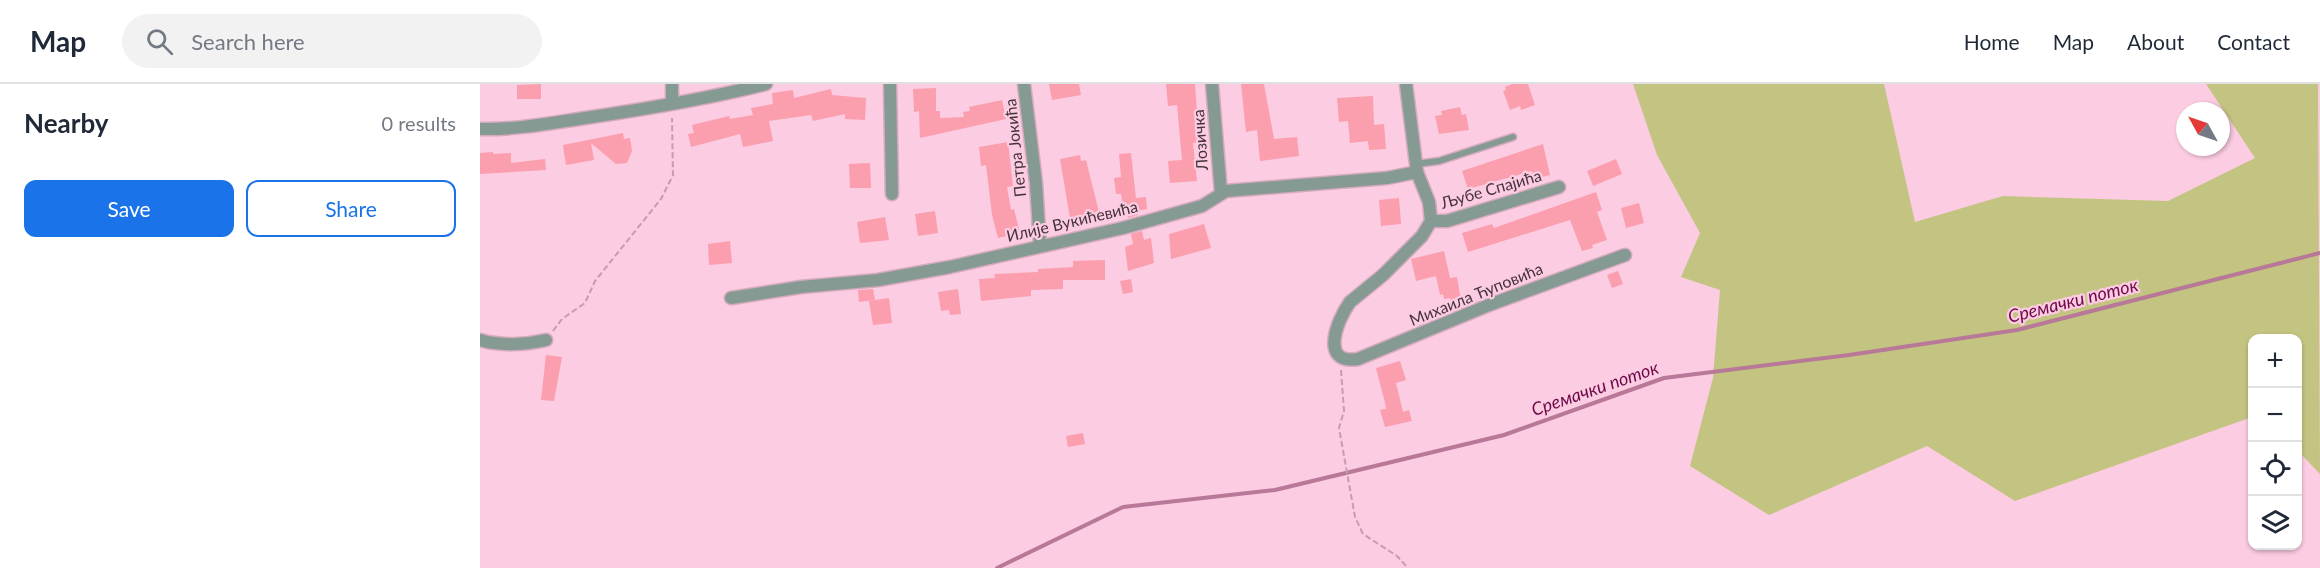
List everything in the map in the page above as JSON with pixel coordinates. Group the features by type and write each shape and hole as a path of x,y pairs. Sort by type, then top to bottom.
{"street":[{"path":"672,84 672,103"},
{"path":"480,129 543,124 717,96 766,84"},
{"path":"890,84 892,194"},
{"name":"Петра Јокића","path":"1024,84 1036,183 1040,245"},
{"name":"Лозичка","path":"1212,84 1221,193"},
{"path":"1340,358 1336,353 1335,340 1342,312 1415,243 1431,221 1430,202 1416,168 1406,84"},
{"name":"Илије Вукићевића","path":"731,298 801,287 878,280 950,267 1123,228 1202,206 1221,193 1245,188 1387,178 1416,168"},
{"name":"Љубе Спајића","path":"1431,221 1447,221 1559,187"},
{"name":"Михаила Ћуповића","path":"1340,358 1346,361 1358,359 1489,305 1625,255"},
{"path":"480,340 490,343 531,344 546,340"}],"lane":[{"path":"1416,168 1513,137"}],"path":[{"path":"546,340 562,319 585,303 595,281 661,199 673,175 672,103"},
{"path":"1340,358 1344,411 1339,428 1355,517 1363,534 1397,556 1408,568"}],"green space":[{"path":"1633,84 1884,84 1915,222 2003,196 2168,201 2255,158 2230,120 2230,102 2218,102 2206,84 2318,84 2320,474 2302,455 2302,334 2248,334 2248,418 2015,501 1927,446 1769,515 1690,466 1713,378 1720,290 1681,277 1700,233 1657,155"}],"building":[{"path":"541,84 541,99 517,99 517,85"},
{"path":"1049,84 1079,84 1081,95 1052,100"},
{"path":"1166,84 1195,84 1199,142 1193,143 1197,181 1170,183 1168,161 1182,160 1177,105 1168,106"},
{"path":"1241,84 1264,84 1274,139 1297,137 1299,156 1260,161 1257,130 1246,132"},
{"path":"1512,84 1528,84 1535,105 1521,110 1520,106 1510,110 1503,91 1506,90 1505,87"},
{"path":"936,88 936,111 940,111 940,118 964,117 963,112 970,111 969,107 1002,100 1006,119 920,138 919,111 914,112 913,89"},
{"path":"831,89 832,95 866,98 865,120 845,119 845,114 813,121 811,115 769,121 773,141 743,147 740,134 691,147 688,134 694,133 692,125 729,116 730,119 753,115 751,108 773,104 772,93 793,90 794,98"},
{"path":"1373,96 1374,125 1384,124 1386,149 1369,150 1368,141 1350,143 1348,121 1339,122 1337,98"},
{"path":"1460,107 1462,115 1466,114 1469,130 1439,134 1435,116 1442,115 1441,111"},
{"path":"623,133 624,139 630,138 632,151 627,163 616,164 591,143 594,160 566,165 563,145"},
{"path":"1008,142 1013,186 1007,187 1011,210 1014,209 1020,233 998,238 992,215 986,165 981,166 979,147"},
{"path":"1543,144 1550,175 1534,179 1532,171 1468,189 1462,171"},
{"path":"493,152 493,154 511,153 511,163 545,159 546,170 480,174 480,153"},
{"path":"1131,153 1136,198 1146,197 1147,209 1137,211 1138,215 1128,218 1126,211 1124,212 1121,194 1116,194 1114,178 1121,177 1119,154"},
{"path":"1080,155 1081,161 1086,160 1099,212 1070,218 1060,159"},
{"path":"1616,159 1622,174 1593,186 1587,171"},
{"path":"870,163 871,188 850,188 849,164"},
{"path":"1596,192 1602,210 1597,212 1607,240 1592,245 1593,248 1582,251 1570,220 1468,252 1462,233 1492,224 1494,228"},
{"path":"1399,198 1401,224 1381,226 1379,200"},
{"path":"1639,203 1644,223 1626,228 1621,208"},
{"path":"935,211 938,233 918,236 915,214"},
{"path":"885,217 889,240 860,243 857,222"},
{"path":"1204,224 1211,248 1171,259 1169,234"},
{"path":"1142,231 1144,240 1151,238 1154,263 1128,271 1125,247 1133,244 1131,234"},
{"path":"730,241 732,263 709,265 708,244"},
{"path":"1444,251 1450,278 1457,277 1461,300 1451,302 1450,298 1444,299 1443,294 1440,295 1436,276 1416,281 1411,259"},
{"path":"1105,260 1105,280 1063,280 1063,289 1031,290 1031,296 981,301 979,279 995,278 994,274 1038,272 1038,269 1073,267 1073,261"},
{"path":"1618,271 1623,284 1612,288 1607,275"},
{"path":"1131,279 1133,292 1123,294 1120,281"},
{"path":"873,289 875,300 859,302 858,290"},
{"path":"958,289 961,314 950,315 949,310 941,311 938,292"},
{"path":"889,298 892,323 873,325 869,301"},
{"path":"546,355 562,357 554,401 541,400"},
{"path":"1400,361 1406,380 1396,383 1403,412 1409,410 1412,421 1385,427 1380,410 1386,409 1376,368"},
{"path":"1083,433 1085,444 1068,447 1066,436"}],"waterway":[{"name":"Сремачки поток","path":"997,568 1123,507 1275,490 1504,435 1664,378 1849,355 2017,330 2320,253"}]}
